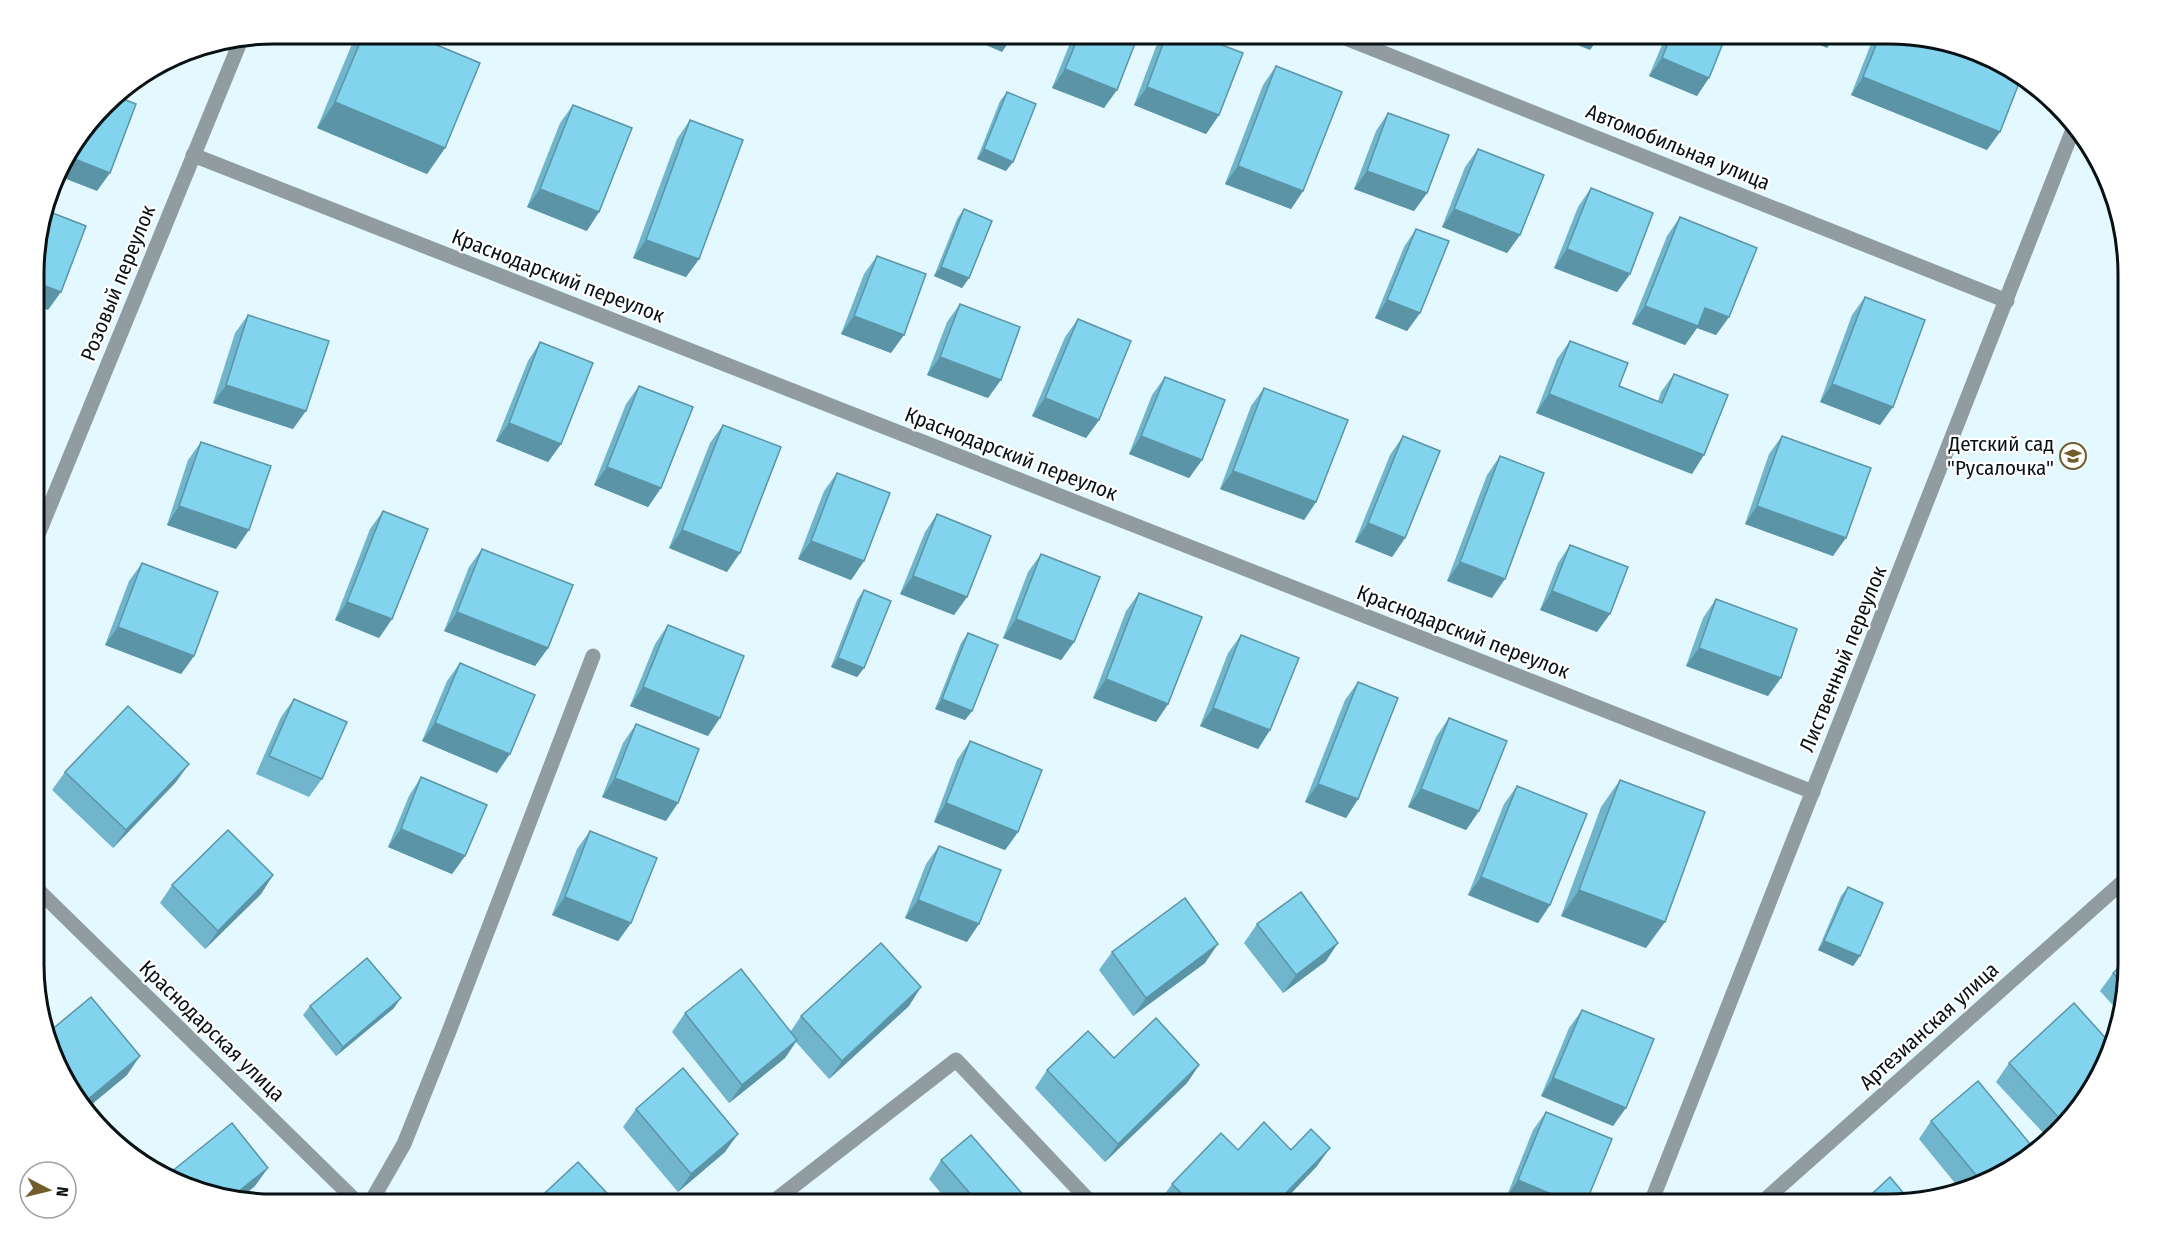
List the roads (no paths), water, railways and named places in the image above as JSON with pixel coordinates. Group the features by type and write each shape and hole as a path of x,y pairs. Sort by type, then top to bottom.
{"street":[{"name":"Автомобильная улица","path":"1361,44 2007,301"},
{"name":"Розовый переулок","path":"44,520 238,46"},
{"name":"Лиственный переулок","path":"1654,1194 2071,135"},
{"name":"Краснодарский переулок","path":"193,155 1813,792"},
{"path":"375,1194 408,1133 593,656"},
{"name":"Артезианская улица","path":"1770,1194 2118,886"},
{"name":"Краснодарская улица","path":"44,896 349,1194"},
{"path":"783,1194 956,1060 1083,1194"}],"place":[{"name":"Детский сад \"Русалочка\"","path":"2073,456"}]}
